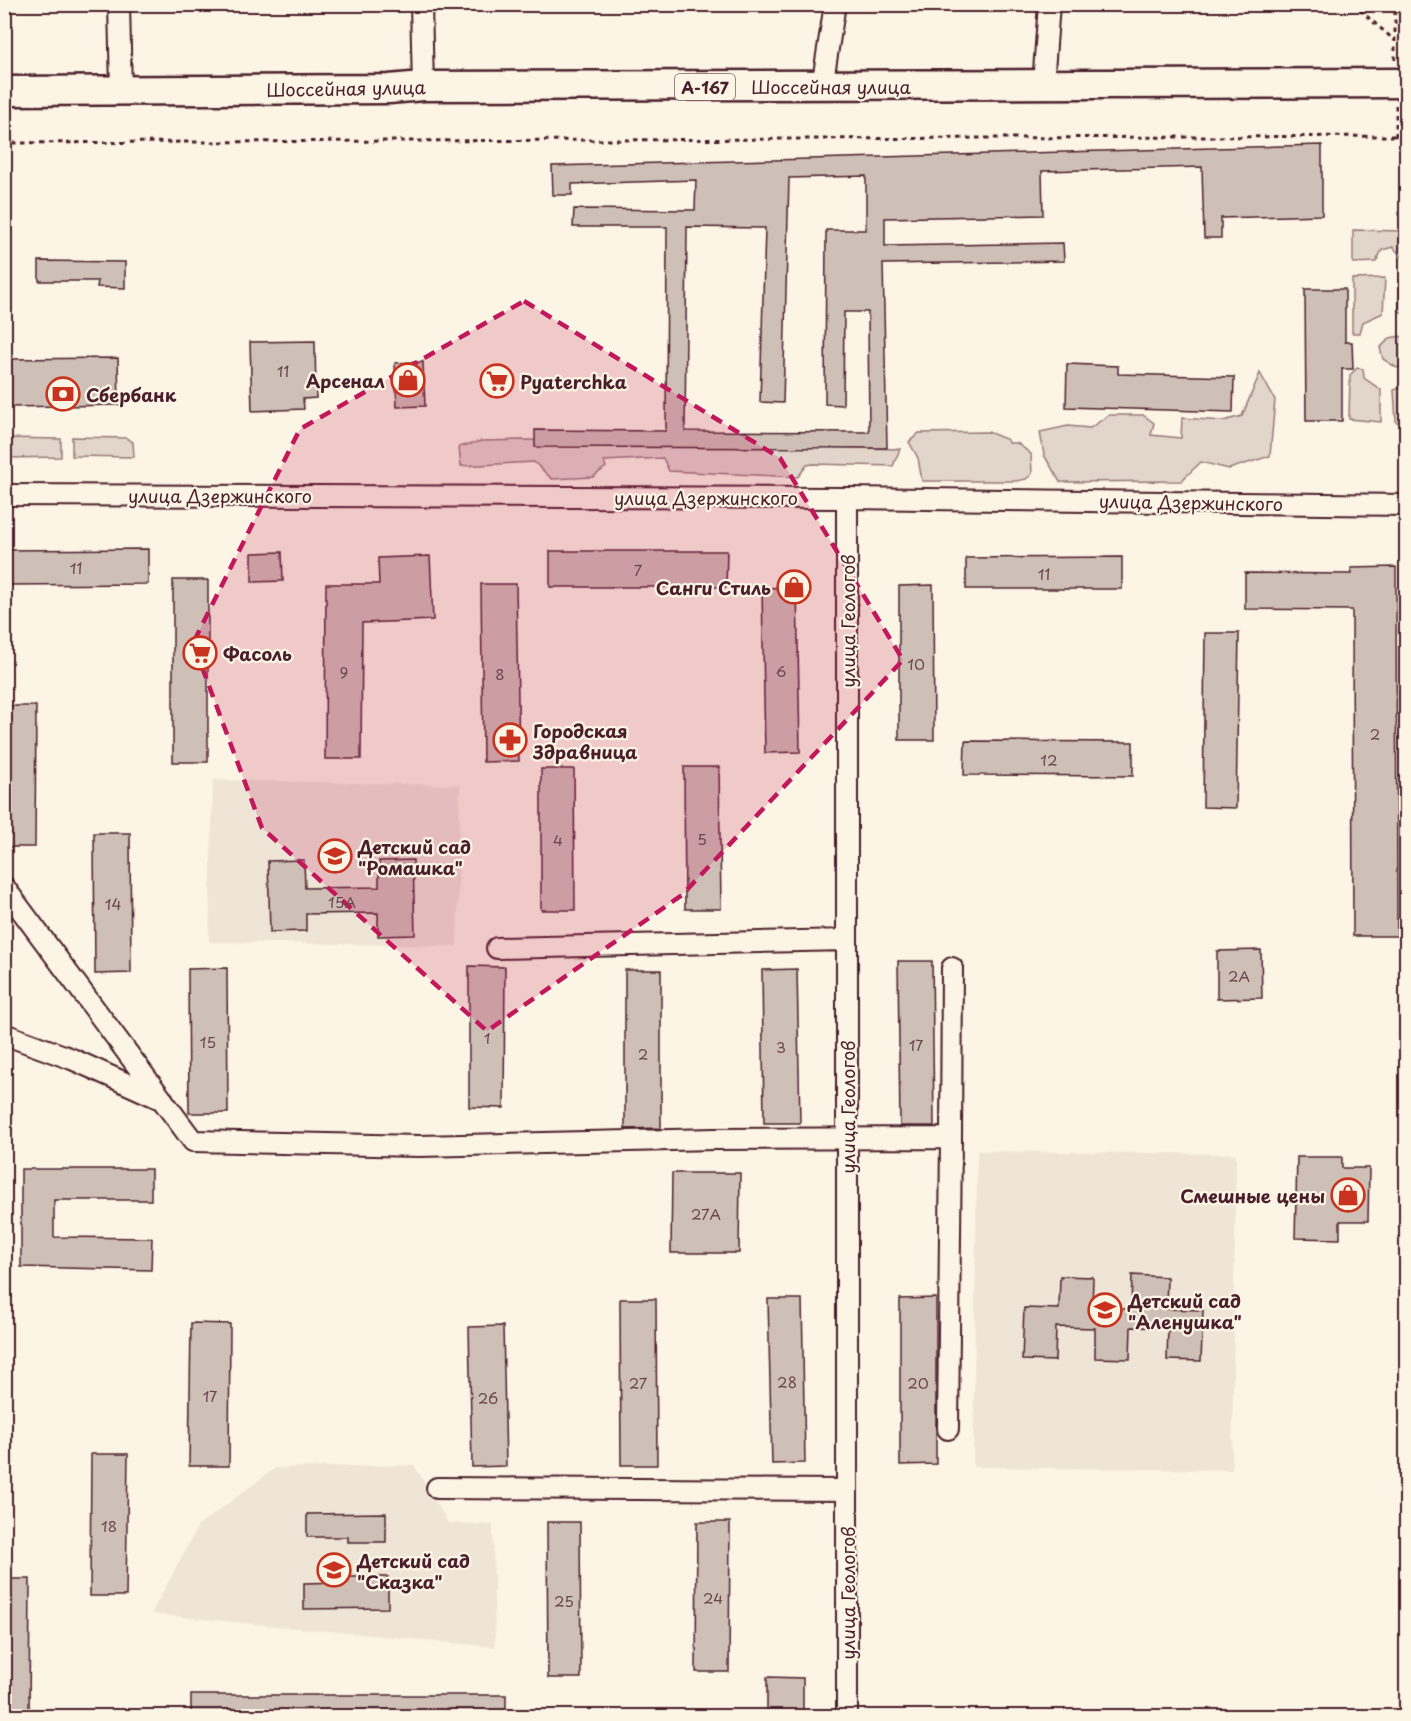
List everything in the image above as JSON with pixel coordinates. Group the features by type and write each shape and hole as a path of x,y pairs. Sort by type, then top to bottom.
{"highway":[{"name":"Шоссейная улица","path":"4,91 423,86 822,87 1407,83"}],"street":[{"path":"119,4 121,91"},
{"path":"421,4 423,86"},
{"path":"822,87 835,4"},
{"path":"1043,85 1049,4"},
{"name":"улица Дзержинского","path":"4,495 847,498 1407,505"},
{"name":"улица Геологов","path":"847,498 847,1716"},
{"path":"4,887 166,1101 193,1141 419,1146 951,1138"},
{"path":"497,948 847,940"},
{"path":"948,1429 952,968"},
{"path":"4,1034 72,1059 166,1101"},
{"path":"436,1488 847,1490"}],"path":[{"path":"1353,4 1394,40"},
{"path":"4,143 1396,136"}],"highlighted area":[{"path":"524,301 780,458 903,660 682,895 487,1031 262,828 193,643 300,429"}],"shaded area":[{"path":"1353,230 1406,231 1406,261 1393,247 1382,250 1376,262 1353,263"},
{"path":"1385,278 1383,313 1363,322 1360,333 1352,333 1352,279"},
{"path":"1400,280 1406,280 1406,315 1399,311"},
{"path":"1400,336 1406,339 1406,365 1397,368 1383,359 1380,348 1390,338"},
{"path":"1357,368 1363,369 1364,378 1381,390 1381,422 1349,419 1350,375"},
{"path":"1260,373 1275,400 1270,456 1229,469 1201,462 1181,481 1060,482 1044,455 1040,432 1068,426 1090,428 1109,415 1143,415 1154,423 1151,435 1181,438 1182,418 1223,421 1242,416"},
{"path":"1406,386 1406,422 1396,422 1394,390"},
{"path":"988,432 1008,440 1009,443 1017,443 1031,454 1032,474 1026,479 1016,481 922,481 918,458 909,442 919,433"},
{"path":"72,437 126,438 133,442 134,457 72,456"},
{"path":"4,438 61,439 61,457 5,458"},
{"path":"523,440 900,449 893,466 813,464 807,465 798,477 669,471 663,458 604,461 606,467 593,477 552,479 534,462 461,466 459,447 481,441"},
{"name":"Детский сад \"Ромашка\"","path":"213,780 460,785 457,946 209,942"},
{"name":"Детский сад \"Аленушка\"","path":"977,1151 1236,1154 1232,1470 973,1467"},
{"name":"Детский сад \"Сказка\"","path":"414,1465 448,1523 493,1525 495,1647 151,1614 198,1526 275,1468"}],"building":[{"path":"1322,145 1322,215 1221,218 1221,238 1204,238 1202,167 1042,171 1043,215 885,218 885,246 1063,243 1064,261 883,264 887,448 535,447 535,430 666,431 667,227 573,227 574,209 695,210 696,180 572,184 572,195 553,195 552,166","holes":["866,176 866,230 826,230 825,404 843,405 844,312 868,312 869,432 685,431 687,227 765,228 760,402 783,403 789,178"]},
{"path":"39,261 125,262 125,288 97,287 98,281 39,281"},
{"path":"1305,289 1345,289 1345,342 1352,342 1353,369 1342,369 1342,421 1306,421"},
{"path":"315,341 316,398 303,399 304,409 252,411 250,342"},
{"path":"118,358 119,405 8,407 7,359"},
{"path":"423,362 425,406 397,407 395,363"},
{"path":"1067,364 1118,366 1118,374 1234,377 1233,412 1066,407"},
{"path":"148,549 148,584 4,585 4,550"},
{"path":"550,551 727,551 726,587 550,587"},
{"path":"282,552 283,581 252,582 252,553"},
{"path":"430,556 433,620 362,623 361,759 325,759 326,584 379,584 378,558"},
{"path":"1122,557 1122,589 966,589 966,558"},
{"path":"1396,567 1397,936 1353,936 1352,610 1245,609 1245,573 1352,574 1351,568"},
{"path":"173,580 208,580 208,762 173,762"},
{"path":"481,584 516,584 519,761 483,762"},
{"path":"933,585 934,740 899,740 899,586"},
{"path":"797,587 800,752 765,753 762,588"},
{"path":"1205,633 1239,633 1236,808 1203,807"},
{"path":"4,706 36,706 35,847 4,847"},
{"path":"965,741 1133,742 1133,776 964,775"},
{"path":"684,767 719,767 721,909 685,909"},
{"path":"541,769 574,769 575,910 541,910"},
{"path":"94,833 130,833 131,973 95,974"},
{"path":"304,860 305,888 379,887 379,861 413,860 415,935 378,936 378,913 306,914 306,931 270,932 268,861"},
{"path":"1261,950 1262,998 1217,999 1217,951"},
{"path":"898,961 932,961 934,1126 900,1126"},
{"path":"469,966 505,967 504,1108 469,1107"},
{"path":"227,968 228,1113 189,1113 188,969"},
{"path":"797,969 800,1123 764,1123 762,970"},
{"path":"625,970 661,970 661,1128 625,1129"},
{"path":"1297,1157 1342,1157 1342,1168 1369,1168 1368,1221 1340,1221 1340,1239 1295,1238"},
{"path":"21,1169 151,1169 151,1200 54,1200 54,1237 152,1238 151,1270 21,1267"},
{"path":"672,1173 740,1173 739,1253 671,1253"},
{"path":"1132,1275 1167,1277 1166,1309 1203,1310 1201,1361 1167,1360 1168,1328 1131,1327 1130,1359 1095,1358 1095,1328 1056,1327 1055,1361 1022,1360 1024,1308 1059,1309 1060,1276 1093,1277 1092,1308 1131,1309"},
{"path":"936,1298 936,1464 900,1465 900,1299"},
{"path":"620,1299 656,1299 657,1465 621,1465"},
{"path":"768,1299 802,1299 805,1463 772,1464"},
{"path":"191,1323 230,1324 229,1466 189,1466"},
{"path":"503,1326 506,1466 472,1467 469,1327"},
{"path":"91,1454 128,1454 126,1596 90,1596"},
{"path":"386,1513 386,1542 348,1542 348,1537 307,1537 307,1514"},
{"path":"547,1522 580,1522 581,1678 548,1678"},
{"path":"697,1522 730,1522 729,1672 696,1672"},
{"path":"348,1577 388,1577 388,1608 304,1609 304,1583 348,1582"},
{"path":"4,1579 30,1579 29,1716 4,1716"},
{"path":"767,1677 803,1678 803,1716 767,1716"},
{"path":"191,1695 506,1695 506,1716 191,1716"}],"place":[{"name":"Арсенал","path":"408,380"},
{"name":"Pyaterchka","path":"497,381"},
{"name":"Сбербанк","path":"63,394"},
{"name":"Санги Стиль","path":"794,587"},
{"name":"Фасоль","path":"200,653"},
{"name":"Городская Здравница","path":"510,740"},
{"name":"Детский сад \"Ромашка\"","path":"335,856"},
{"name":"Смешные цены","path":"1348,1195"},
{"name":"Детский сад \"Аленушка\"","path":"1105,1310"},
{"name":"Детский сад \"Сказка\"","path":"334,1570"}]}
